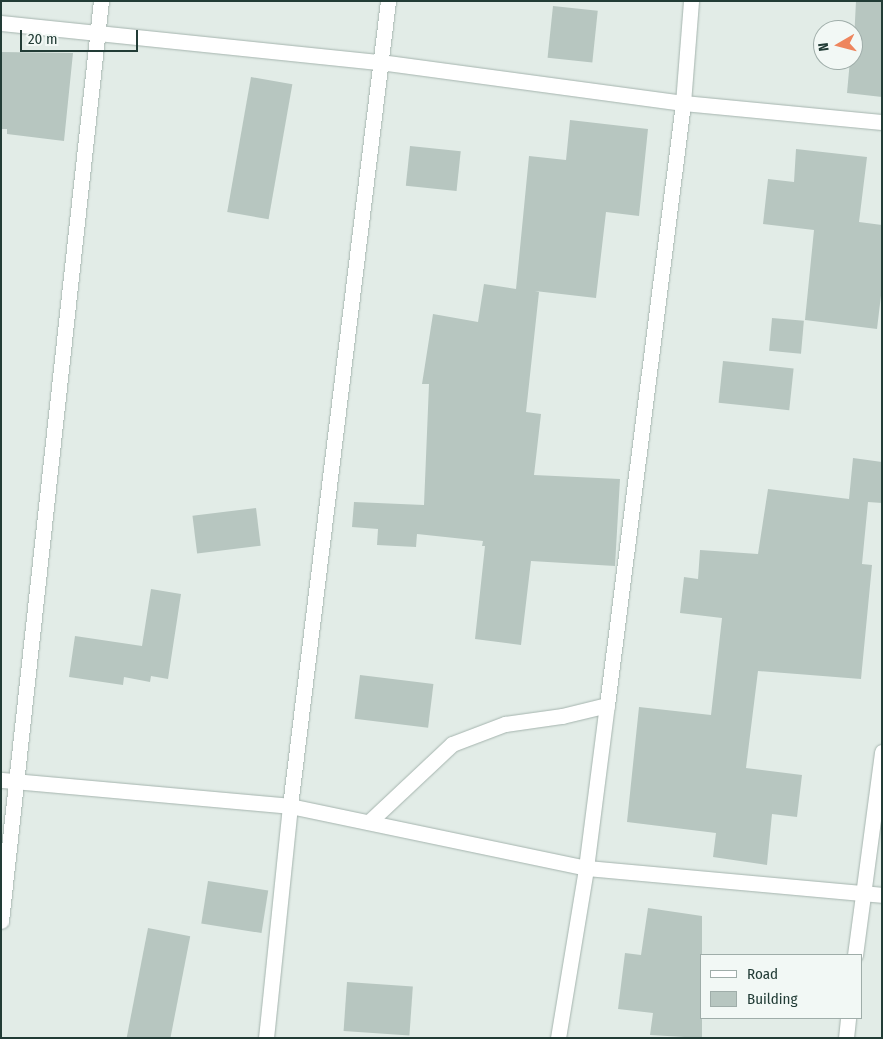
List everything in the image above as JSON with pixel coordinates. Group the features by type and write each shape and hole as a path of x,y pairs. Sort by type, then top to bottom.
{"street":[{"path":"1,921 9,781 100,1"},
{"path":"266,1038 290,806 388,1"},
{"path":"558,1038 586,868 607,705 683,103 690,1"},
{"path":"1,23 96,31 380,62 683,103 882,122"},
{"path":"369,822 452,744 505,724 607,705"},
{"path":"855,954 861,896 882,752"},
{"path":"9,781 290,806 586,868 861,896 882,896"},
{"path":"846,1038 848,1019"}],"building":[{"path":"856,1 882,1 882,97 847,93 849,70 863,70 863,20 855,20"},
{"path":"553,6 598,11 592,62 548,58"},
{"path":"1,52 73,53 64,141 7,134 7,129 1,129"},
{"path":"251,77 292,84 269,219 227,212"},
{"path":"570,120 648,129 639,216 606,212 596,298 535,291 539,292 526,412 541,414 534,475 620,479 615,566 531,561 521,645 475,639 485,546 482,546 483,541 417,534 416,547 377,545 378,529 352,527 354,502 424,505 429,384 422,384 433,314 478,322 484,284 516,289 529,156 566,160"},
{"path":"410,146 461,151 457,191 406,186"},
{"path":"796,149 867,157 859,222 882,225 882,287 877,329 805,320 814,230 763,224 768,179 794,182"},
{"path":"772,318 804,321 801,354 769,351"},
{"path":"723,361 794,368 789,410 719,403"},
{"path":"853,458 882,462 882,503 868,502 862,564 872,565 861,679 758,671 746,768 802,775 797,817 772,814 767,865 713,857 716,833 627,822 639,707 711,715 722,618 680,613 684,577 698,579 700,550 758,554 768,489 849,499"},
{"path":"256,508 261,546 197,554 192,516"},
{"path":"151,589 181,594 168,679 151,676 150,682 124,677 123,685 69,677 75,636 142,646"},
{"path":"360,675 433,684 428,728 355,719"},
{"path":"208,881 268,891 262,933 201,923"},
{"path":"648,908 702,916 700,1019 702,1019 702,1038 650,1035 653,1013 618,1009 625,953 641,955"},
{"path":"148,928 190,936 170,1038 127,1038"},
{"path":"347,982 413,987 409,1035 344,1031"}]}
